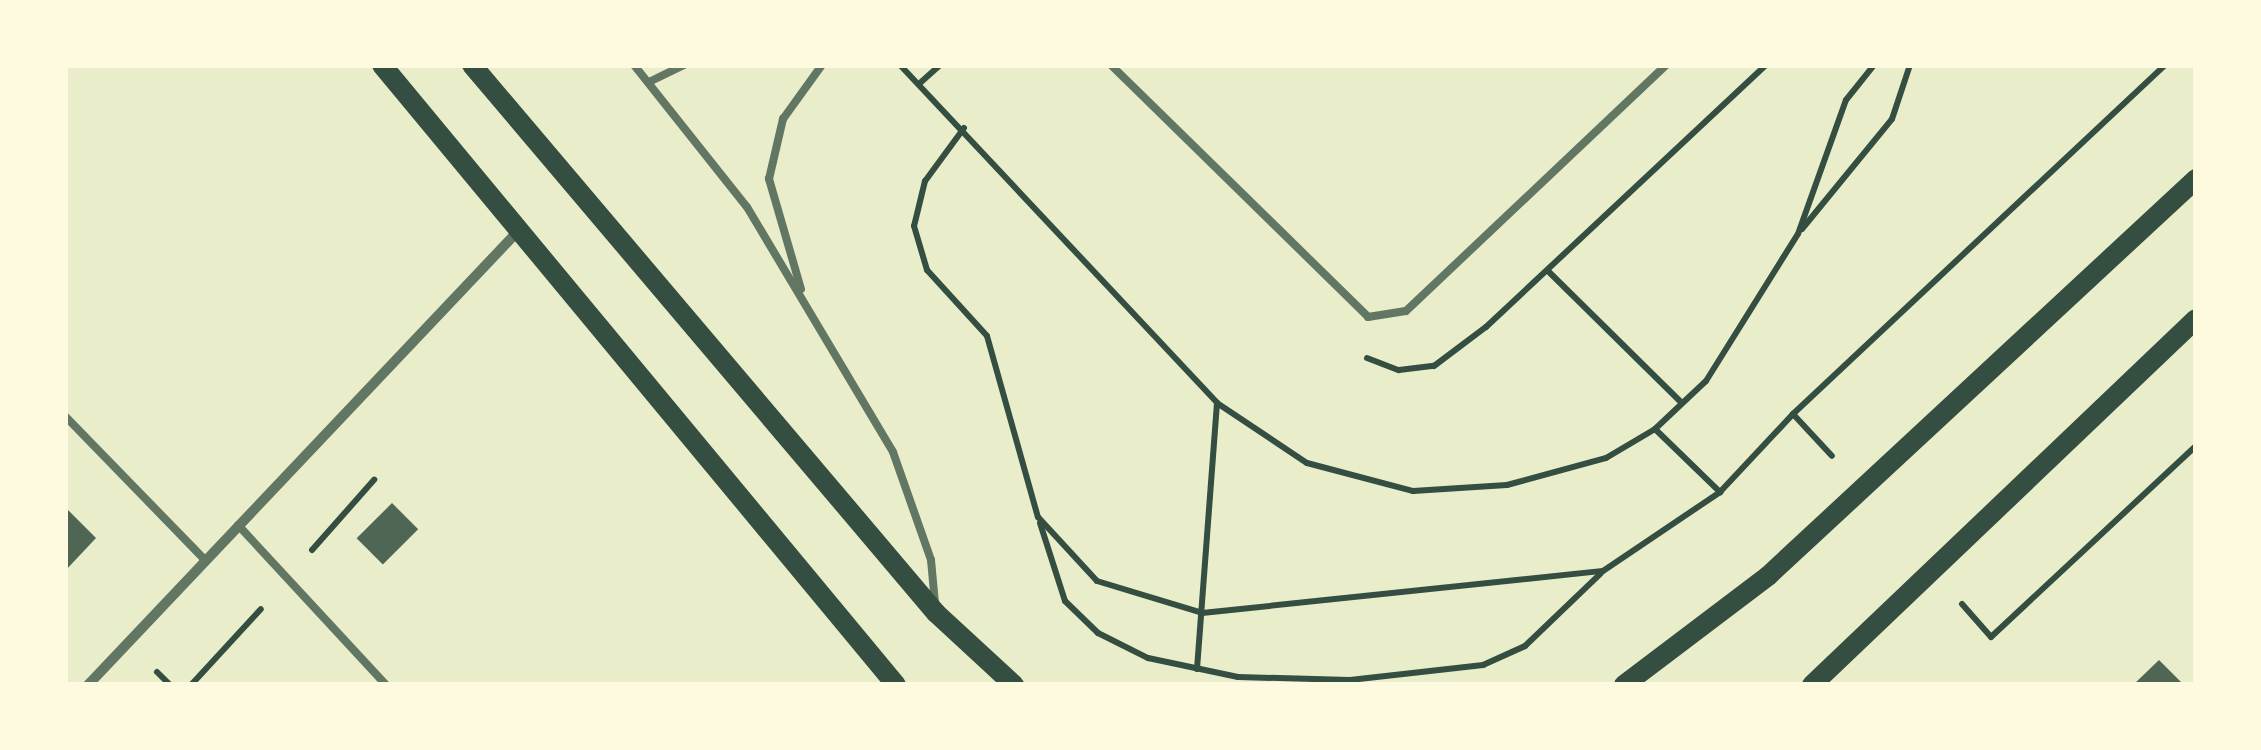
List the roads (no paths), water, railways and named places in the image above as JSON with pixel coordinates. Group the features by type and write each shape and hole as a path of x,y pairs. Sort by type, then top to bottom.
{"main road":[{"path":"382,65 896,685"},
{"path":"472,65 936,613 1014,685"},
{"path":"1624,685 1768,576 2196,179"},
{"path":"1812,685 2196,319"}],"street":[{"path":"88,685 519,230"}],"lane":[{"path":"634,65 747,207 892,452 931,560 936,613"},
{"path":"649,82 684,65"},
{"path":"804,298 769,179 783,119 822,65"},
{"path":"1111,65 1368,317 1406,312 1666,65"},
{"path":"65,416 206,560"},
{"path":"238,525 386,685"}]}
